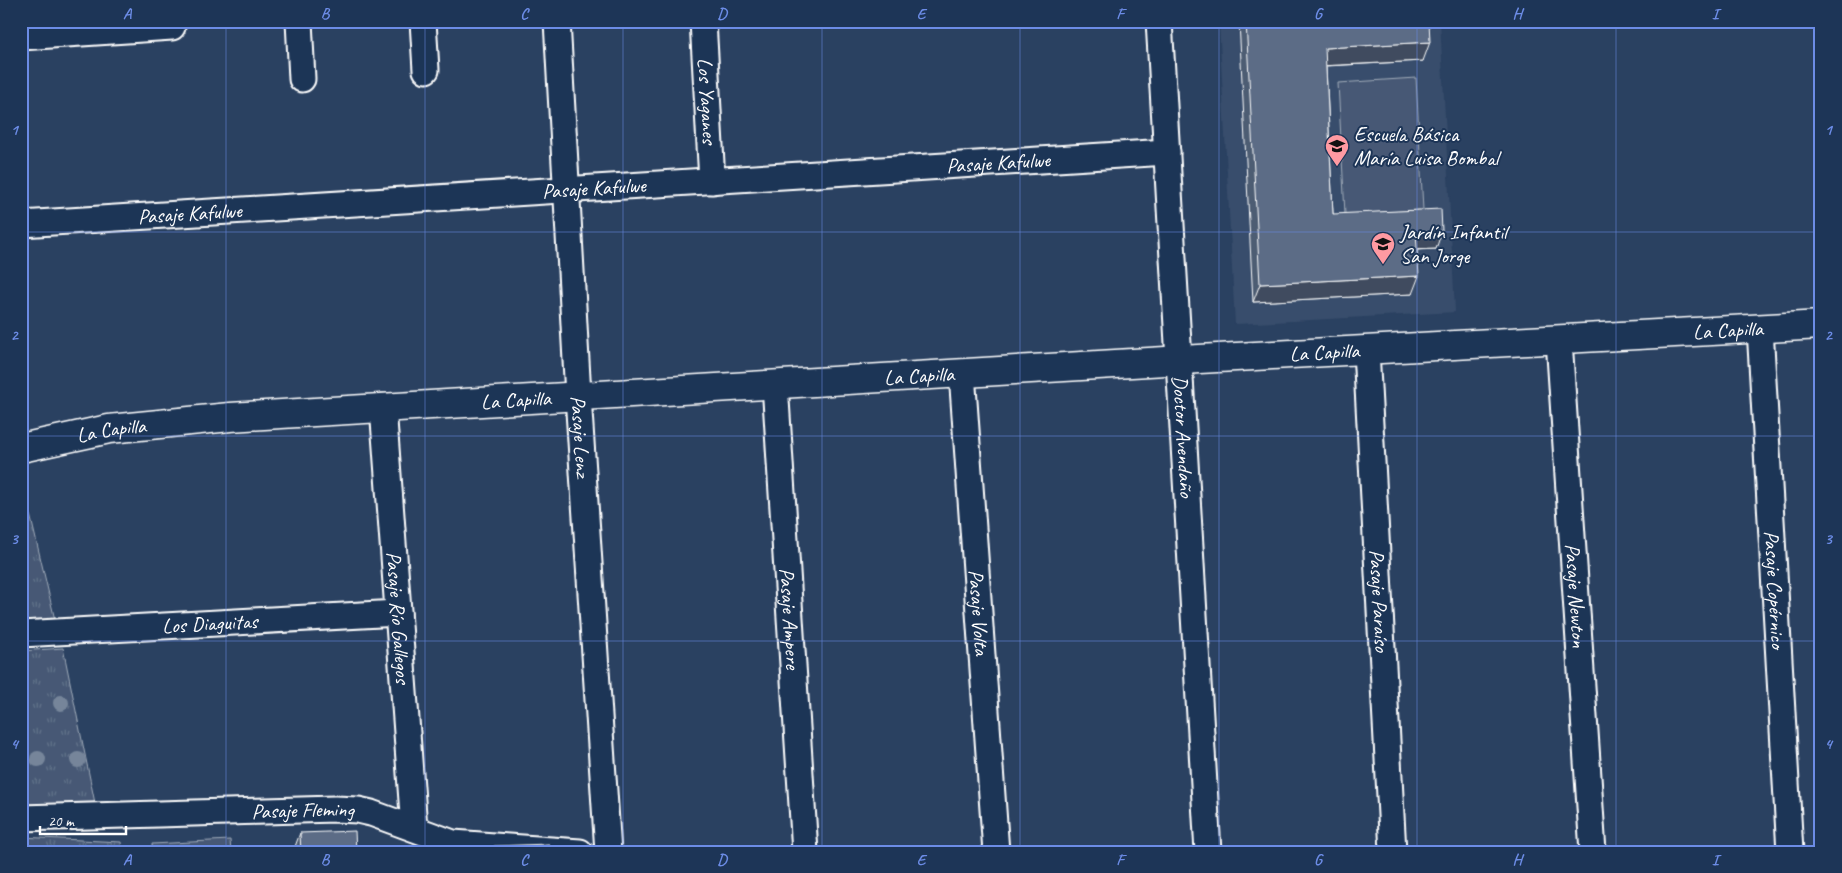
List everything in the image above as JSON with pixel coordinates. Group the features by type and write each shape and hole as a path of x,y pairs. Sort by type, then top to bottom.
{"street":[{"path":"298,21 302,79"},
{"path":"423,21 426,70"},
{"name":"Pasaje Lenz","path":"557,21 578,396 608,852"},
{"name":"Los Yaganes","path":"703,21 712,181"},
{"name":"Doctor Avendaño","path":"1159,21 1208,852"},
{"path":"21,37 172,27"},
{"name":"Pasaje Kafulwe","path":"21,224 1167,152"},
{"name":"La Capilla","path":"21,448 70,437 144,425 230,417 962,373 1821,325"},
{"name":"Pasaje Copérnico","path":"1760,328 1790,852"},
{"name":"Pasaje Newton","path":"1559,340 1593,852"},
{"name":"Pasaje Paraíso","path":"1366,350 1393,852"},
{"name":"Pasaje Volta","path":"962,373 996,852"},
{"name":"Pasaje Ampere","path":"775,384 805,852"},
{"name":"Pasaje Río Gallegos","path":"383,408 414,828"},
{"name":"Los Diaguitas","path":"21,634 398,613"},
{"name":"Pasaje Fleming","path":"21,818 335,809 358,810 370,812 453,843 580,852"}],"shaded area":[{"name":"Escuela Básica María Luisa Bombal","path":"1219,21 1440,21 1455,312 1235,324"}],"green space":[{"path":"1416,78 1423,210 1345,214 1338,83"},
{"path":"21,476 55,620 21,620"},
{"path":"63,648 96,808 21,808 21,651"},
{"path":"21,837 121,842 122,852 21,852"},
{"path":"230,840 231,852 153,852 152,844"}],"building":[{"path":"1246,21 1429,21 1430,42 1325,48 1333,214 1441,209 1442,231 1416,232 1419,276 1260,284"},
{"path":"355,831 356,852 301,852 300,833"},
{"path":"549,844 549,852 494,852 494,846"}],"place":[{"name":"Escuela Básica María Luisa Bombal","path":"1337,167"},
{"name":"Jardín Infantil San Jorge","path":"1383,265"}]}
